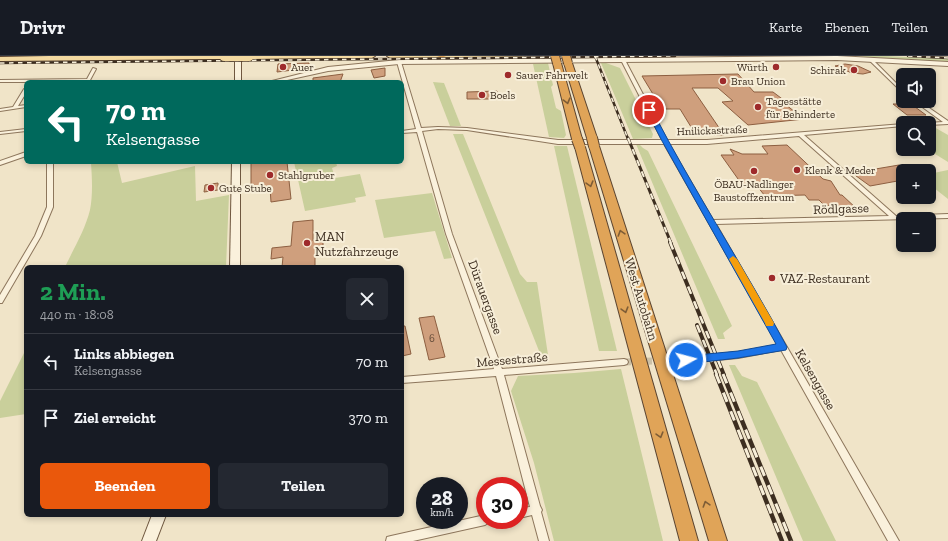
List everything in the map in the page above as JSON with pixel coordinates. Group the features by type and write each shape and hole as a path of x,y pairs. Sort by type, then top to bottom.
{"highway":[{"name":"West Autobahn","path":"556,60 689,541"},
{"name":"West Autobahn","path":"567,60 718,541"}],"main road":[{"path":"0,58 108,56"},
{"path":"238,56 238,80"},
{"path":"94,57 111,59 372,56"},
{"path":"390,56 522,56"},
{"path":"235,265 236,164"},
{"path":"149,541 158,517"}],"street":[{"path":"870,59 896,85"},
{"path":"280,80 328,69 399,62 870,59 948,64"},
{"name":"Kelsengasse","path":"624,60 665,141 894,541"},
{"name":"Dürauergasse","path":"399,62 449,234 499,372 537,510 544,541"},
{"path":"88,80 94,69"},
{"path":"0,81 24,82"},
{"path":"14,108 24,93"},
{"path":"0,110 24,106"},
{"path":"926,108 948,123"},
{"path":"936,124 948,123"},
{"name":"Hnilickastraße","path":"404,132 467,128 558,142 717,141 896,126"},
{"path":"0,133 24,130"},
{"path":"800,134 894,217"},
{"path":"0,163 24,155"},
{"path":"0,301 38,236 50,207 50,164"},
{"name":"Rödlgasse","path":"712,222 948,216"},
{"path":"686,360 738,355 782,347"},
{"name":"Messestraße","path":"404,380 624,362"},
{"path":"528,512 537,510"},
{"path":"391,541 476,522"}],"green space":[{"path":"849,56 948,59 948,62"},
{"path":"548,63 553,85 551,87 556,108 561,111 566,135 564,138 549,137 533,64"},
{"path":"601,63 606,63 620,68 653,134 652,138 633,139"},
{"path":"433,82 444,83 461,126 450,126"},
{"path":"936,128 948,135 948,162 936,155"},
{"path":"453,134 463,134 520,274 527,282 537,282 548,355 541,356"},
{"path":"636,144 639,144 648,151 732,326 723,333 725,339 718,339"},
{"path":"554,146 567,146 617,351 599,351"},
{"path":"91,164 117,164 122,183 195,166 196,201 229,195 226,265 66,265 88,217 91,204"},
{"path":"294,164 336,164 337,166 332,168 335,178 360,174 366,196 355,198 356,202 305,211"},
{"path":"948,170 948,199 936,190 936,173"},
{"path":"432,193 452,258 444,259 435,231 384,238 375,200"},
{"path":"24,353 24,414 0,418 0,401"},
{"path":"729,365 735,365 742,376 757,382 836,541 803,541"},
{"path":"621,369 663,541 554,541 534,463 511,391 518,376"}],"building":[{"name":"Auer","path":"309,63 309,68 277,72 278,64"},
{"name":"Schirak","path":"845,64 858,66 871,72 863,74 852,73 835,66"},
{"path":"385,68 385,76 374,78 371,70"},
{"path":"343,74 341,80 313,80 313,78"},
{"path":"738,74 754,92 773,92 785,101 781,101 804,119 748,125 722,102 733,101 718,88 692,88 724,135 696,135 680,109 662,109 642,76"},
{"name":"Boels","path":"497,91 497,99 467,99 467,92"},
{"path":"898,108 916,108 926,115 907,115"},
{"path":"787,145 823,179 831,181 840,195 842,195 857,209 836,211 830,205 825,206 819,200 809,200 805,195 765,196 757,186 743,186 721,155 734,155 730,149 742,154 768,154 762,146"},
{"name":"Stahlgruber","path":"251,164 287,164 291,199 271,202 270,188 251,190"},
{"path":"896,166 896,181 870,186 852,173"},
{"name":"Gute Stube","path":"218,183 218,190 204,192 205,185"},
{"name":"MAN Nutzfahrzeuge","path":"313,220 313,241 323,240 323,255 315,256 315,265 282,265 283,257 271,259 272,248 291,246 293,222"},
{"path":"434,316 445,357 429,360 419,318"},
{"path":"404,326 405,326 411,354 404,356"}],"tunnel":[{"path":"624,362 687,360"}],"railway":[{"path":"595,57 675,56"},
{"path":"908,56 948,58"},
{"path":"0,63 595,57"},
{"path":"595,57 628,139"},
{"path":"628,138 671,243"},
{"path":"670,242 724,375"},
{"path":"697,325 717,375"},
{"path":"716,374 782,541"},
{"path":"723,374 791,541"}],"slow traffic":[{"path":"733,259 769,323"}],"place":[{"name":"Auer","path":"283,67"},
{"name":"Würth","path":"776,67"},
{"name":"Schirak","path":"854,70"},
{"name":"Sauer Fahrwelt","path":"508,75"},
{"name":"Brau Union","path":"723,81"},
{"name":"Boels","path":"482,95"},
{"name":"Tagesstätte für Behinderte","path":"758,107"},
{"name":"Klenk & Meder","path":"797,170"},
{"name":"ÖBAU-Nadlinger Baustoffzentrum","path":"754,171"},
{"name":"Stahlgruber","path":"270,175"},
{"name":"Gute Stube","path":"211,188"},
{"name":"MAN Nutzfahrzeuge","path":"307,243"},
{"name":"VAZ-Restaurant","path":"772,278"}],"route":[{"path":"649,110 665,141 782,347 738,355 686,360"}]}
